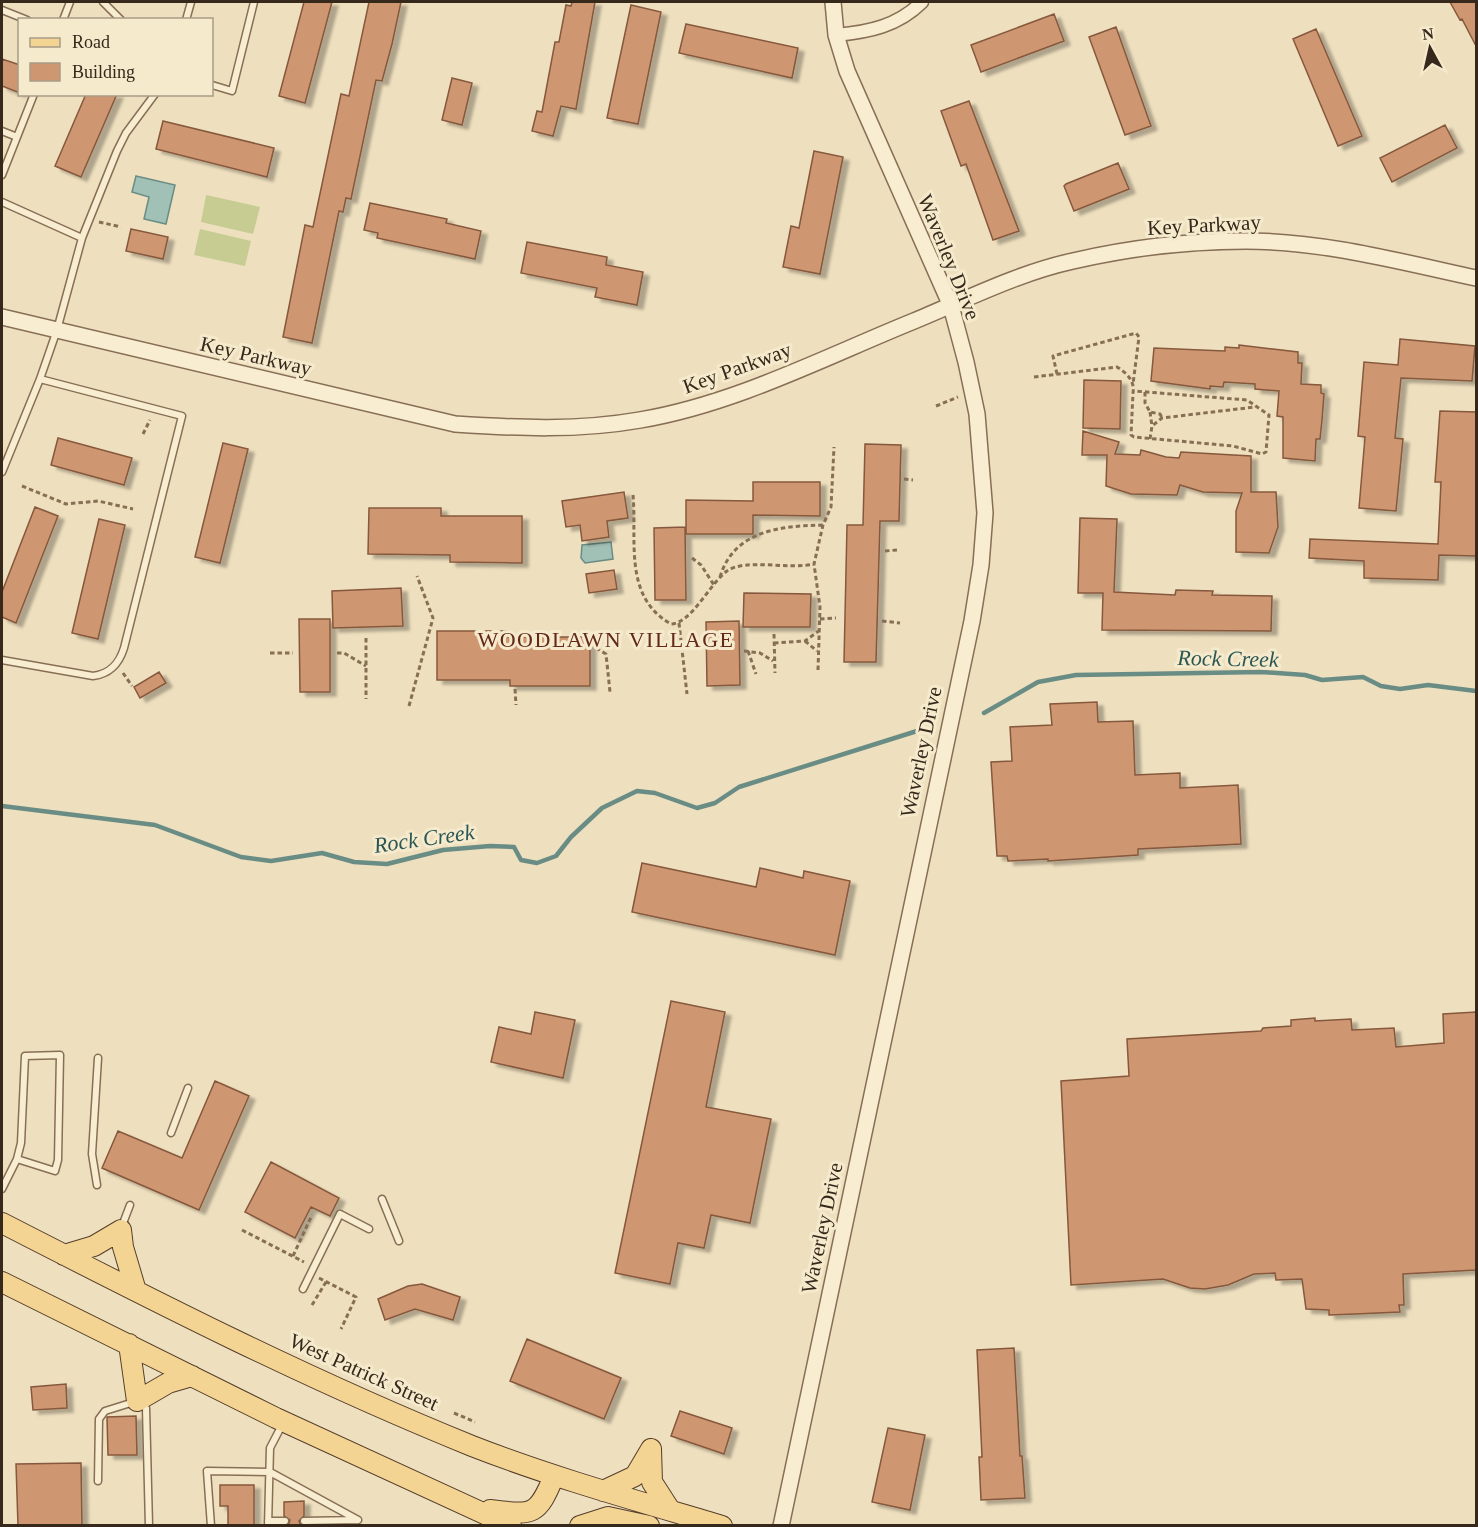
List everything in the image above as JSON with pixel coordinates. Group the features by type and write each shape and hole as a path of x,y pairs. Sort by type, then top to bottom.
{"main road":[{"name":"West Patrick Street","path":"2,1222 304,1374 472,1446 554,1476 722,1526"},
{"path":"64,1255 94,1246 121,1230 123,1247 136,1291"},
{"path":"2,1282 284,1422 511,1526"},
{"path":"2,1295 26,1294"},
{"path":"129,1344 137,1401 168,1383 192,1376"},
{"path":"603,1491 635,1476 651,1449 652,1482 670,1510"},
{"path":"467,1507 521,1514 543,1503 554,1476"},
{"path":"580,1526 608,1517 649,1526"}],"street":[{"name":"Waverley Drive","path":"781,1526 972,621 981,565 985,513 977,414 951,306 854,86 836,35 833,2"},
{"path":"836,35 866,32 890,24 909,14 922,2"},
{"name":"Key Parkway","path":"2,317 455,424 524,429 603,425 642,420 699,406 748,390 951,306 1070,262 1128,250 1186,243 1248,241 1297,244 1371,256 1476,278"}],"lane":[{"path":"64,18 70,2"},
{"path":"103,2 118,18"},
{"path":"187,18 191,2"},
{"path":"213,85 232,91 254,2"},
{"path":"2,10 22,18"},
{"path":"2,175 33,96"},
{"path":"2,472 40,379 57,330 82,238 122,142 154,96"},
{"path":"2,131 17,137"},
{"path":"2,202 82,238"},
{"path":"2,660 93,676 105,673 117,664 124,648 182,416 40,379"},
{"path":"2,1189 17,1160 21,1143 25,1056 60,1055 58,1160 55,1171 17,1160"},
{"path":"97,1185 92,1154 98,1058"},
{"path":"171,1133 188,1088"},
{"path":"382,1199 399,1241"},
{"path":"121,1230 130,1205"},
{"path":"303,1289 340,1214 369,1229"},
{"path":"98,1481 99,1419 105,1411 137,1401 146,1408 149,1523"},
{"path":"284,1422 270,1448 268,1523 285,1521"},
{"path":"211,1526 207,1471 270,1472 358,1523"},
{"path":"304,1521 358,1523"}],"path":[{"path":"98,222 121,227"},
{"path":"1057,374 1053,356 1136,333 1139,337 1132,384"},
{"path":"1034,377 1113,366 1124,371 1134,391 1131,435 1150,439 1233,446 1262,454 1266,452 1269,415 1247,400 1134,391"},
{"path":"1145,392 1145,403 1150,412 1152,426 1150,439"},
{"path":"936,406 958,397"},
{"path":"1152,426 1162,418 1257,407"},
{"path":"1150,412 1160,414 1162,418"},
{"path":"144,434 150,420"},
{"path":"819,670 820,619 814,564 823,525 831,507 834,447"},
{"path":"904,479 913,480"},
{"path":"22,486 66,504 98,501 133,509"},
{"path":"633,495 634,555 638,584 654,613 671,624 679,623 714,585 731,553 756,536 775,528 823,525"},
{"path":"885,551 897,550"},
{"path":"692,558 701,565 714,585"},
{"path":"719,578 727,571 739,566 798,567 814,564"},
{"path":"409,706 433,618 417,576"},
{"path":"820,619 836,618"},
{"path":"882,621 900,623"},
{"path":"679,623 687,694"},
{"path":"774,643 805,641 820,630"},
{"path":"774,634 775,673"},
{"path":"366,638 366,699"},
{"path":"805,641 818,652"},
{"path":"596,648 606,654 610,692"},
{"path":"756,674 746,651 766,656 775,663"},
{"path":"270,653 293,652"},
{"path":"336,653 344,652 366,666"},
{"path":"123,674 132,686"},
{"path":"515,689 516,705"},
{"path":"293,1256 312,1215"},
{"path":"312,1305 326,1282"},
{"path":"454,1413 475,1422"}],"green space":[{"path":"206,195 260,207 253,234 201,222"},
{"path":"200,229 251,241 245,266 194,255"}],"water":[{"path":"136,176 175,185 166,224 144,219 149,197 132,192"},
{"path":"611,542 613,559 585,563 581,558 582,545"}],"building":[{"path":"304,2 332,2 305,103 279,96"},
{"path":"369,2 401,2 392,44 382,81 376,80 351,199 346,198 343,212 339,211 312,343 283,337 305,225 313,227 341,94 349,96"},
{"path":"572,2 595,2 576,109 561,106 553,136 532,131 537,111 542,112 555,42 559,42 566,5 571,6"},
{"path":"1450,2 1476,2 1476,46 1462,19 1460,20"},
{"path":"631,5 661,12 638,124 607,118"},
{"path":"1054,14 1064,41 981,72 971,45"},
{"path":"686,24 798,48 792,78 679,53"},
{"path":"1116,27 1151,126 1125,135 1089,37"},
{"path":"1316,29 1362,136 1338,146 1293,39"},
{"path":"2,59 18,64 18,92 2,86"},
{"path":"452,78 472,83 462,125 442,120"},
{"path":"85,96 116,96 81,177 55,166"},
{"path":"969,101 1019,231 993,240 966,164 961,166 941,111"},
{"path":"163,121 274,148 267,177 156,149"},
{"path":"1445,125 1457,148 1392,182 1380,158"},
{"path":"814,151 843,157 820,274 783,267 791,226 799,228"},
{"path":"1118,163 1129,189 1074,211 1064,186"},
{"path":"370,203 447,219 446,223 481,231 475,259 377,238 378,233 364,230"},
{"path":"131,229 168,237 163,259 126,251"},
{"path":"527,242 607,257 606,265 643,272 637,305 595,297 597,288 521,273"},
{"path":"1400,339 1475,346 1472,381 1401,378 1395,438 1403,439 1396,511 1359,508 1365,437 1358,436 1364,362 1398,365"},
{"path":"1239,345 1298,352 1298,363 1302,363 1301,384 1321,385 1321,393 1324,394 1322,420 1320,439 1316,439 1315,461 1283,458 1283,417 1277,416 1279,391 1255,389 1255,384 1224,382 1223,387 1210,386 1210,389 1151,381 1154,348 1225,351 1225,347 1239,348"},
{"path":"1084,380 1121,381 1120,429 1083,428"},
{"path":"1440,411 1476,412 1476,556 1439,555 1438,580 1364,578 1364,561 1309,558 1310,539 1438,544 1441,482 1435,482"},
{"path":"1083,431 1119,442 1115,454 1140,455 1141,450 1179,458 1181,452 1251,456 1251,492 1276,492 1278,527 1269,553 1236,552 1236,511 1242,493 1203,492 1180,485 1177,495 1131,494 1106,486 1107,455 1082,455"},
{"path":"58,438 132,458 124,485 51,465"},
{"path":"223,443 248,449 220,563 195,557"},
{"path":"865,444 901,445 899,521 880,521 876,662 844,662 847,525 863,525"},
{"path":"753,482 820,482 820,516 753,515 753,534 686,534 686,500 753,501"},
{"path":"624,492 628,518 607,521 609,537 582,541 580,525 566,527 562,501"},
{"path":"35,507 58,516 16,623 2,617 2,592"},
{"path":"369,508 441,508 441,516 522,516 522,563 450,562 450,555 368,554"},
{"path":"1080,518 1117,519 1114,592 1175,595 1176,590 1213,591 1212,595 1272,596 1271,631 1102,630 1103,593 1078,593"},
{"path":"99,519 125,525 98,639 72,633"},
{"path":"685,527 686,600 655,600 654,528"},
{"path":"614,570 617,589 589,593 586,574"},
{"path":"401,588 403,626 333,628 332,591"},
{"path":"744,593 811,594 810,627 743,627"},
{"path":"299,619 330,619 330,692 300,692"},
{"path":"739,621 740,685 707,686 706,622"},
{"path":"437,631 508,631 508,637 590,637 590,686 510,686 510,680 437,680"},
{"path":"159,672 166,683 140,698 134,687"},
{"path":"1097,702 1098,722 1133,721 1135,775 1180,773 1180,788 1238,785 1241,844 1138,849 1138,855 1048,861 1048,859 1008,861 1007,856 997,856 991,762 1012,761 1010,727 1052,725 1050,704"},
{"path":"642,863 756,887 760,868 803,878 804,871 850,881 835,955 632,912"},
{"path":"671,1001 725,1012 706,1107 771,1119 750,1223 711,1215 704,1248 678,1243 670,1284 615,1273"},
{"path":"535,1012 575,1020 563,1078 491,1062 499,1027 531,1034"},
{"path":"1476,1012 1476,1270 1403,1274 1404,1305 1399,1305 1400,1312 1329,1315 1329,1310 1306,1309 1302,1279 1276,1280 1275,1273 1254,1274 1228,1285 1205,1289 1190,1288 1163,1279 1071,1285 1061,1081 1129,1076 1127,1039 1261,1031 1263,1028 1291,1026 1291,1020 1351,1019 1352,1030 1394,1028 1396,1047 1444,1043 1443,1014"},
{"path":"215,1081 249,1096 199,1210 102,1168 118,1131 182,1158"},
{"path":"271,1162 339,1198 330,1216 311,1207 295,1238 245,1212"},
{"path":"422,1284 460,1297 453,1320 415,1309 385,1320 378,1299 408,1286"},
{"path":"527,1339 621,1378 604,1419 510,1381"},
{"path":"1014,1348 1020,1456 1022,1456 1025,1498 981,1500 979,1457 982,1457 977,1350"},
{"path":"66,1384 67,1408 33,1410 31,1387"},
{"path":"680,1411 732,1428 724,1454 671,1436"},
{"path":"136,1416 137,1455 108,1455 107,1417"},
{"path":"888,1428 925,1435 910,1510 872,1502"},
{"path":"81,1463 82,1526 18,1526 16,1464"},
{"path":"220,1485 254,1485 254,1526 228,1526 228,1506 220,1506"},
{"path":"304,1501 304,1516 299,1521 301,1526 288,1526 290,1520 284,1516 284,1502"}],"waterway":[{"name":"Rock Creek","path":"984,713 1038,682 1076,675 1262,672 1305,675 1322,680 1363,677 1381,686 1400,689 1428,685 1476,691"},
{"name":"Rock Creek","path":"2,806 155,825 241,857 271,861 322,853 354,862 387,864 443,850 490,846 514,847 521,860 537,863 556,856 571,837 602,808 637,791 655,793 697,808 715,803 739,787 917,731"}],"district":[{"name":"WOODLAWN VILLAGE","path":"606,639"}]}
